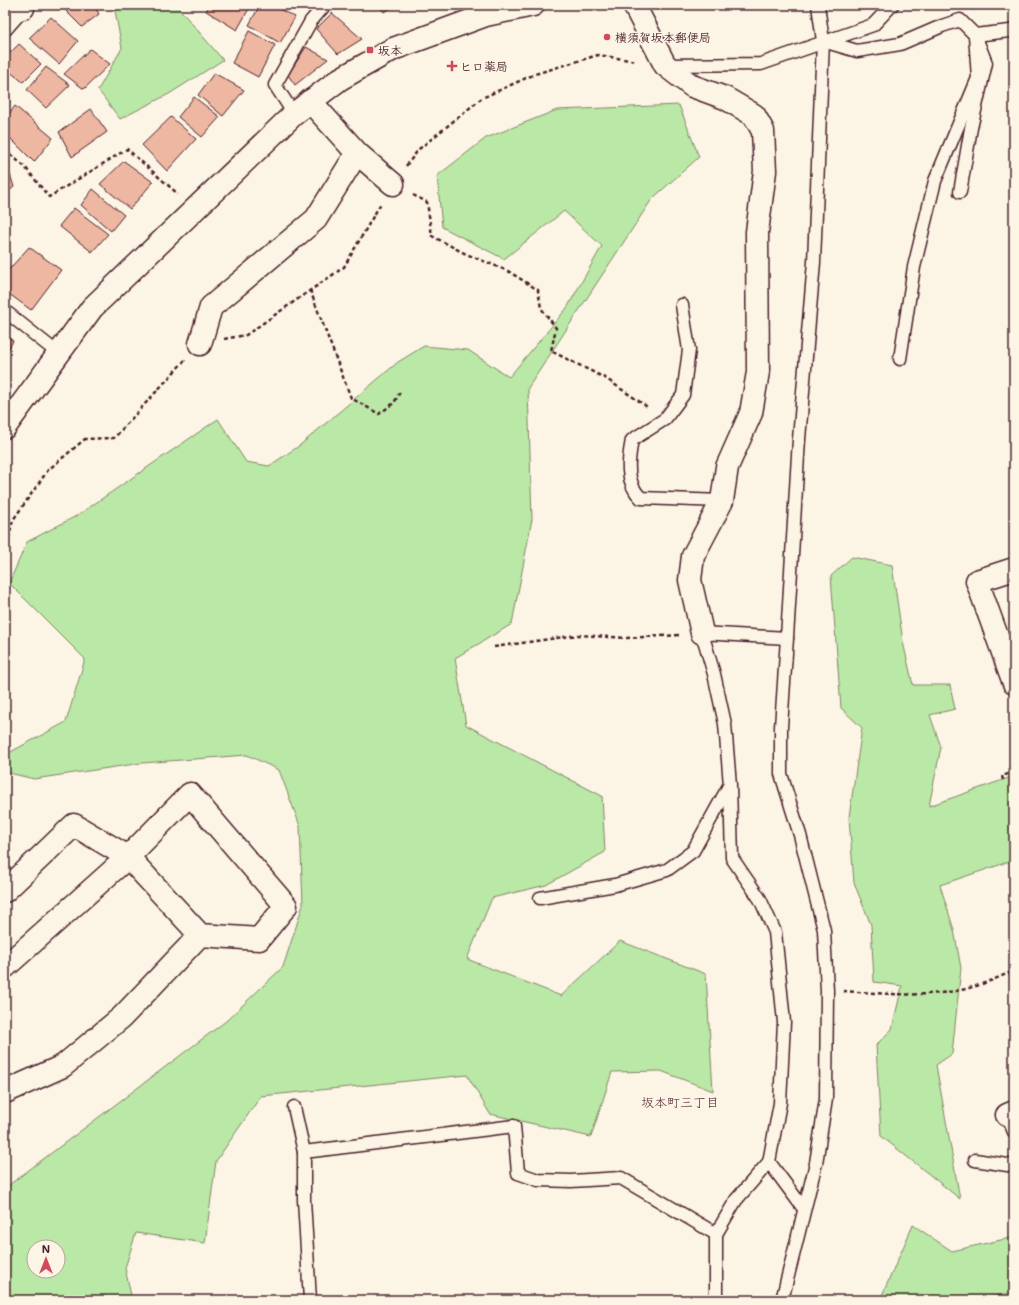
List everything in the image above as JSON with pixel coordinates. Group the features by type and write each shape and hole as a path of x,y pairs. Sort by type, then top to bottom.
{"street":[{"path":"5,427 92,308 302,107 340,79 393,49 485,10 533,5"},
{"path":"634,5 665,65 692,86 725,98 754,115 763,131 765,171 757,232 758,372 750,413 727,467 722,501 692,556 690,580 702,633"},
{"path":"302,107 393,184"},
{"path":"200,344 212,308 316,219 357,154"},
{"path":"1014,569 977,582 1014,683"},
{"path":"5,891 74,825 128,857 200,935 259,939 286,906 190,794 128,857 5,967"},
{"path":"5,1092 63,1066 122,1017 200,935"}],"lane":[{"path":"302,107 275,85 311,21 325,5"},
{"path":"782,1300 816,1163 826,1099 827,991 824,930 800,835 781,774 781,727 786,638 799,439 814,262 823,41 818,5"},
{"path":"665,65 762,64 823,41 873,26 892,5"},
{"path":"6,29 23,6"},
{"path":"823,41 857,51 900,44 960,20 975,35 986,63 971,128 960,192"},
{"path":"975,35 1010,31 1014,29"},
{"path":"900,359 914,267 935,181 978,78 975,35"},
{"path":"682,305 689,350 683,395 665,419 632,440 628,462 634,490 641,498 722,501"},
{"path":"5,311 59,354"},
{"path":"716,1300 716,1234 736,1200 769,1162 780,1103 784,1022 775,932 760,899 732,858 730,785 725,724 714,674 702,633 786,638"},
{"path":"540,898 615,884 667,870 693,851 730,785"},
{"path":"294,1107 304,1152 304,1200 310,1300"},
{"path":"304,1152 514,1126 518,1173 538,1180 571,1181 621,1178 716,1234"},
{"path":"975,1160 1014,1166"},
{"path":"769,1162 804,1209"}],"path":[{"path":"5,552 13,520 48,470 84,439 114,438 200,344 246,335 344,267 393,184 419,148 482,98 535,74 598,55 665,65"},
{"path":"5,150 25,167 49,197 127,149 195,208"},
{"path":"393,184 427,202 432,236 464,253 508,271 538,290 541,308 556,328 551,351 605,378 665,419"},
{"path":"310,290 351,398 379,414 394,403 400,392"},
{"path":"494,647 578,635 627,638 702,633"},
{"path":"1003,780 1002,776 1014,772"},
{"path":"827,991 900,994 948,992 983,984 1009,973 1014,978"}],"green space":[{"path":"110,5 176,5 223,60 169,94 120,119 98,90 122,48 115,11"},
{"path":"679,105 699,157 652,199 528,388 532,519 512,624 455,658 466,725 602,796 605,852 546,885 492,898 467,959 561,996 620,941 706,974 713,1091 661,1071 612,1072 591,1137 490,1114 467,1075 261,1096 216,1161 205,1243 136,1233 125,1268 132,1300 5,1300 5,1188 226,1021 283,967 303,905 300,826 279,770 247,755 142,763 34,779 5,772 5,755 66,722 85,659 9,583 27,542 78,515 218,419 246,462 269,466 299,446 398,362 424,346 468,350 509,377 567,308 602,246 564,211 504,259 442,227 437,176 486,138 557,110"},
{"path":"852,557 892,565 903,642 913,685 950,685 955,709 930,715 941,747 929,806 1014,776 1014,860 940,885 954,930 961,968 952,1054 936,1065 960,1199 881,1136 876,1045 892,1029 902,986 874,982 871,925 854,883 849,817 862,728 841,708 831,576"},
{"path":"913,1225 952,1251 1014,1237 1014,1292 977,1300 880,1300"}],"building":[{"path":"60,5 94,5 99,14 82,27"},
{"path":"210,5 251,5 237,30 206,11"},
{"path":"260,5 271,5 295,17 280,43 249,25"},
{"path":"379,5 396,5 384,12"},
{"path":"332,13 362,39 338,54 316,29"},
{"path":"51,17 78,41 59,64 29,38"},
{"path":"249,31 275,45 258,77 232,63"},
{"path":"19,44 41,64 23,82 5,68 5,58"},
{"path":"306,47 328,59 295,85 288,75"},
{"path":"90,49 110,64 84,89 64,74"},
{"path":"46,67 70,85 46,108 27,90"},
{"path":"214,73 244,90 223,116 198,95"},
{"path":"194,97 220,117 202,137 178,117"},
{"path":"5,98 10,102 5,108"},
{"path":"15,106 53,138 34,162 5,133 5,119"},
{"path":"91,109 107,132 72,157 59,132"},
{"path":"171,117 196,139 167,171 142,145"},
{"path":"124,161 153,182 130,209 100,184"},
{"path":"5,165 8,168 14,187 5,194"},
{"path":"93,189 124,215 111,231 81,205"},
{"path":"74,208 108,234 92,252 59,226"},
{"path":"29,247 61,270 31,310 5,291 5,274"},
{"path":"5,335 13,341 5,355"}],"place":[{"name":"横須賀坂本郵便局","path":"607,37"},
{"name":"坂本","path":"370,50"},
{"name":"ヒロ薬局","path":"452,66"}],"district":[{"name":"坂本町三丁目","path":"680,1101"}]}
